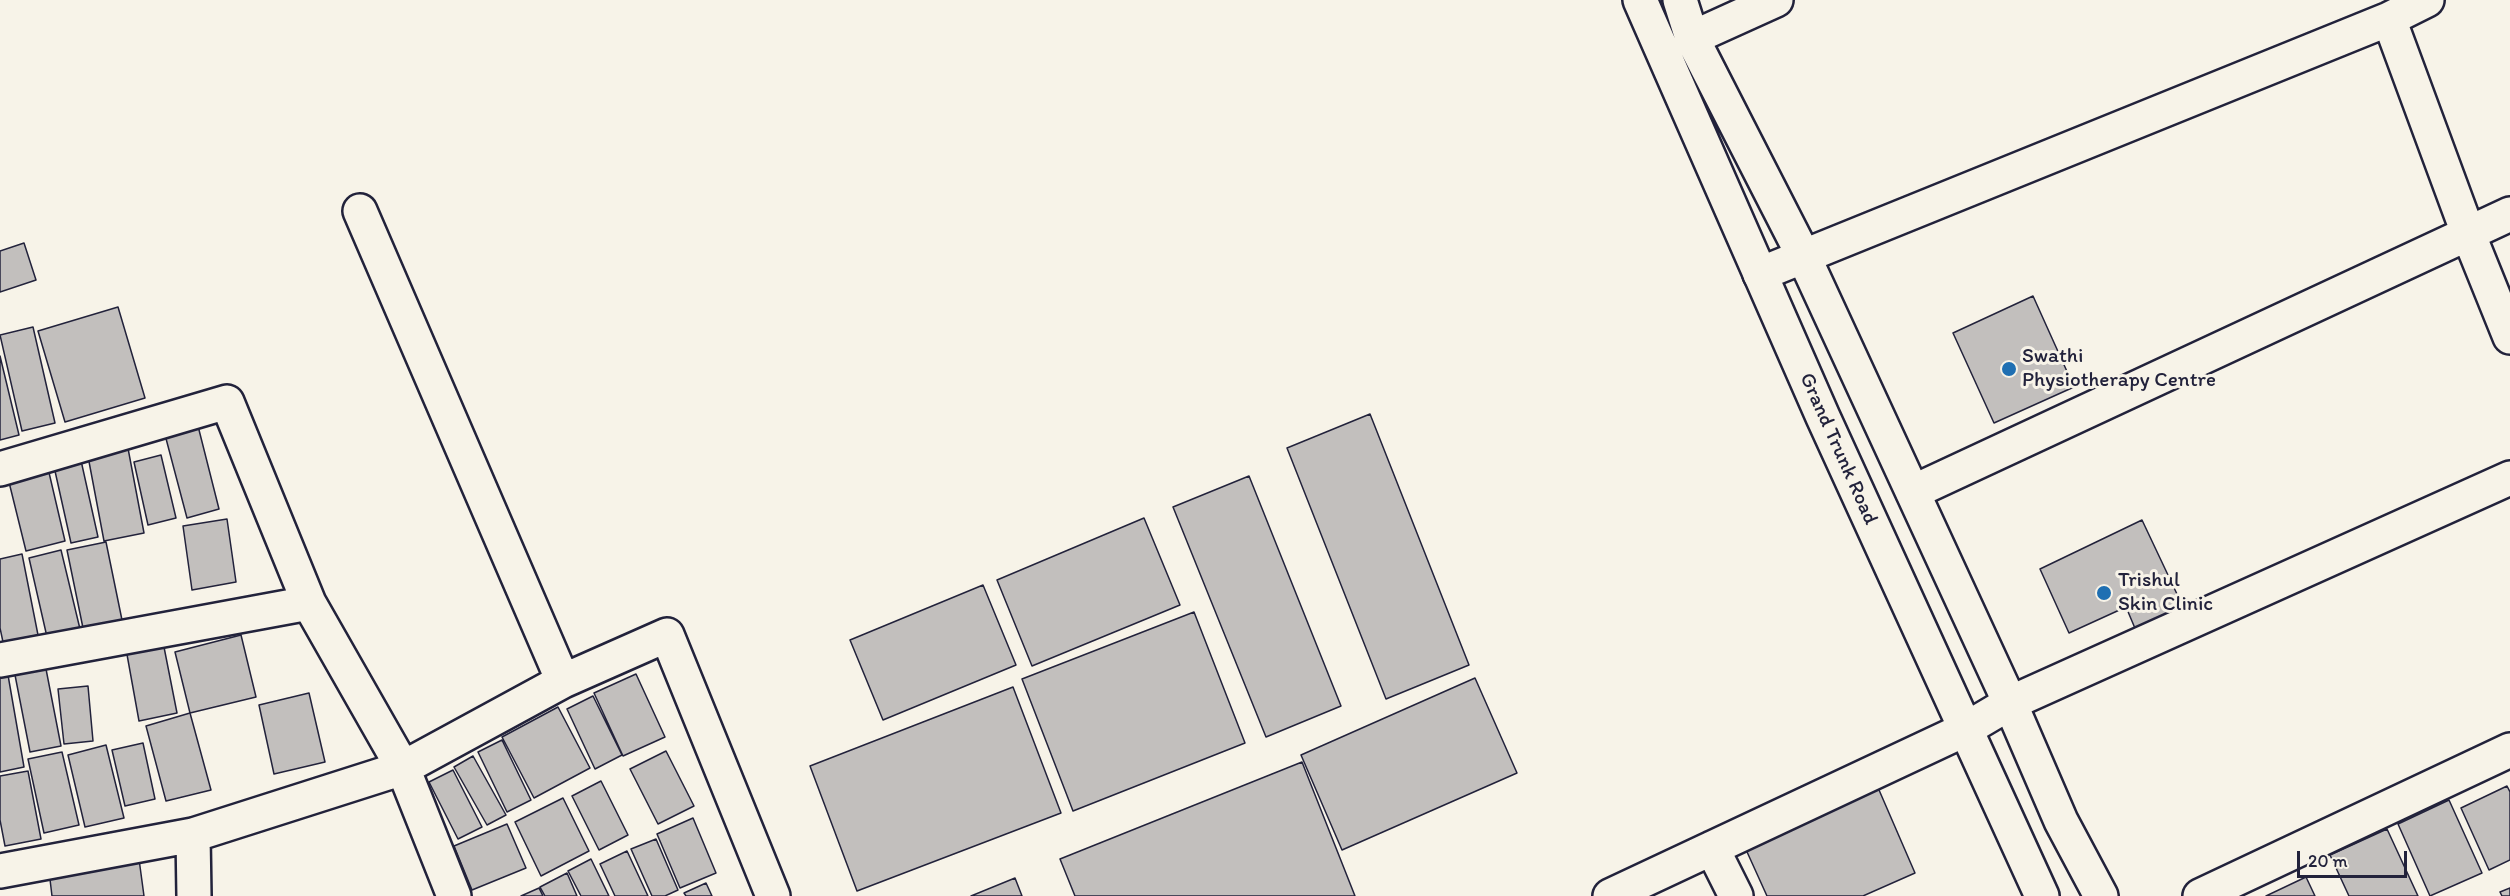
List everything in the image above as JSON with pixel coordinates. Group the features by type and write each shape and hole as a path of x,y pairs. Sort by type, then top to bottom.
{"street":[{"name":"Grand Trunk Road","path":"1641,0 1822,417 2042,896"},
{"path":"1680,0 1692,38 1803,255 2010,703 2061,821 2101,896"},
{"path":"1692,38 1776,0"},
{"path":"1760,274 2389,19 2421,1"},
{"path":"2389,19 2468,233 2510,337"},
{"path":"360,212 563,681"},
{"path":"1913,492 2510,214"},
{"path":"0,469 227,402 309,603 403,768 454,896"},
{"path":"1610,896 1966,729 2010,703 2510,478"},
{"path":"0,660 309,603"},
{"path":"0,871 193,835 403,768 563,681 667,635 773,896"},
{"path":"2200,896 2510,750"},
{"path":"193,835 194,896"},
{"path":"1712,848 1736,896"}],"building":[{"path":"24,243 36,280 0,292 0,251"},
{"path":"2033,296 2074,387 1994,423 1953,333"},
{"path":"118,307 145,398 65,422 38,331"},
{"path":"33,327 55,423 22,431 0,335"},
{"path":"0,356 19,435 0,440"},
{"path":"1370,414 1469,665 1386,699 1287,448"},
{"path":"197,422 219,509 187,518 164,431"},
{"path":"127,443 144,533 104,541 87,451"},
{"path":"161,455 176,518 148,525 134,462"},
{"path":"80,456 98,537 71,543 53,462"},
{"path":"47,464 65,541 26,551 7,474"},
{"path":"1249,476 1341,706 1266,737 1173,507"},
{"path":"1144,518 1180,605 1032,666 997,580"},
{"path":"227,519 236,582 192,590 183,526"},
{"path":"2142,520 2185,611 2137,633 2126,607 2069,633 2040,569"},
{"path":"106,542 122,620 83,628 67,550"},
{"path":"61,550 80,629 47,637 29,558"},
{"path":"22,554 38,635 3,642 0,628 0,559"},
{"path":"983,585 1016,665 883,720 850,640"},
{"path":"1194,612 1245,743 1073,811 1022,679"},
{"path":"241,635 256,697 190,713 175,652"},
{"path":"163,642 177,713 139,721 126,649"},
{"path":"46,669 61,746 30,752 15,675"},
{"path":"636,674 665,737 623,756 594,693"},
{"path":"8,675 24,767 0,772 0,677"},
{"path":"1475,678 1517,773 1342,850 1301,755"},
{"path":"88,686 93,741 64,744 58,689"},
{"path":"1013,687 1061,813 857,891 810,766"},
{"path":"309,693 325,762 274,774 259,705"},
{"path":"593,696 622,755 595,769 567,709"},
{"path":"558,707 590,768 534,798 502,737"},
{"path":"190,713 211,790 166,801 146,726"},
{"path":"502,740 531,800 507,812 478,752"},
{"path":"143,743 155,799 125,806 112,750"},
{"path":"106,745 124,818 85,827 68,755"},
{"path":"666,751 694,806 658,824 630,769"},
{"path":"62,752 79,825 44,833 28,759"},
{"path":"473,756 506,815 487,825 454,767"},
{"path":"1302,762 1355,896 1075,896 1060,859"},
{"path":"453,770 482,827 458,839 429,782"},
{"path":"28,771 41,839 5,846 0,820 0,776"},
{"path":"601,781 628,835 599,850 572,796"},
{"path":"1876,783 1915,873 1863,896 1767,896 1743,843"},
{"path":"2507,786 2510,792 2510,860 2489,870 2461,808"},
{"path":"563,798 589,851 541,876 515,822"},
{"path":"2449,800 2482,873 2430,896 2398,824"},
{"path":"693,818 716,873 680,888 657,834"},
{"path":"507,824 526,868 472,890 454,846"},
{"path":"2387,829 2418,896 2349,896 2330,855"},
{"path":"656,839 678,890 665,896 652,896 631,849"},
{"path":"627,851 648,896 615,896 600,864"},
{"path":"139,859 144,896 52,896 49,871"},
{"path":"591,859 609,896 581,896 568,871"},
{"path":"567,873 577,896 545,896 540,887"},
{"path":"2306,877 2315,896 2266,896"},
{"path":"1015,878 1022,896 971,896"},
{"path":"706,883 712,896 686,896 684,893"},
{"path":"539,888 543,896 521,896"},
{"path":"2510,888 2510,896 2502,896 2500,892"}],"place":[{"name":"Swathi Physiotherapy Centre","path":"2009,369"},
{"name":"Trishul Skin Clinic","path":"2104,593"}]}
